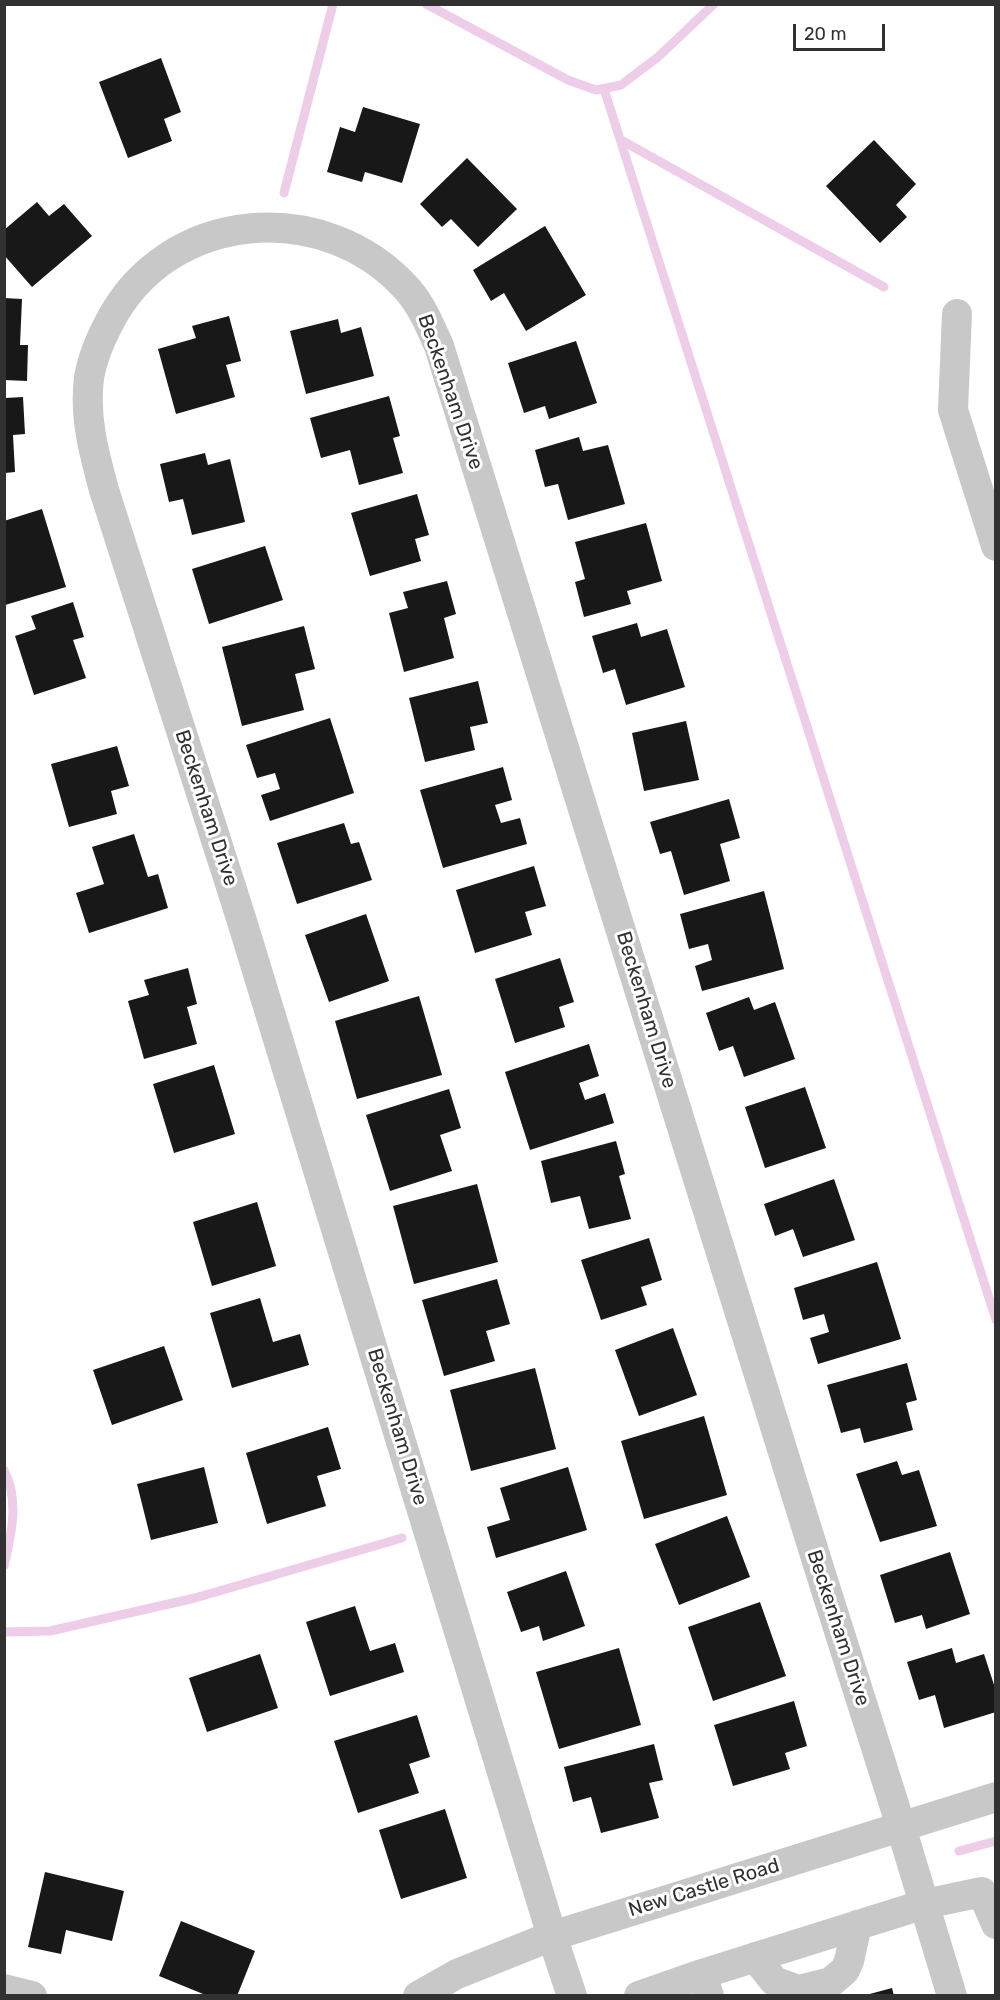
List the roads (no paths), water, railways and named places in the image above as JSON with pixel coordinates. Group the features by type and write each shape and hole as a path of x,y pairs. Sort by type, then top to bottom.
{"street":[{"name":"Beckenham Drive","path":"572,1995 244,929 94,453 88,418 89,378 99,342 115,310 136,283 161,261 189,244 256,227 281,227 321,234 345,243 369,256 409,291 420,306 434,335 453,388 952,1995"},
{"path":"957,314 953,411 996,546"},
{"name":"New Castle Road","path":"418,1995 457,1974 552,1936 996,1797"},
{"path":"639,1995 706,1985 755,1958 925,1904 982,1892 996,1924"},
{"path":"755,1958 774,1981 798,1990 831,1982 845,1970 857,1925"},
{"path":"4,1989 32,1995"}],"waterway":[{"path":"284,193 333,4"},
{"path":"426,4 568,80 596,90 621,85 658,57 714,4"},
{"path":"604,89 996,1320"},
{"path":"621,140 884,287"},
{"path":"4,1470 9,1482 13,1506 4,1566"},
{"path":"4,1632 50,1631 195,1598 402,1538"},
{"path":"959,1851 996,1841"}]}
